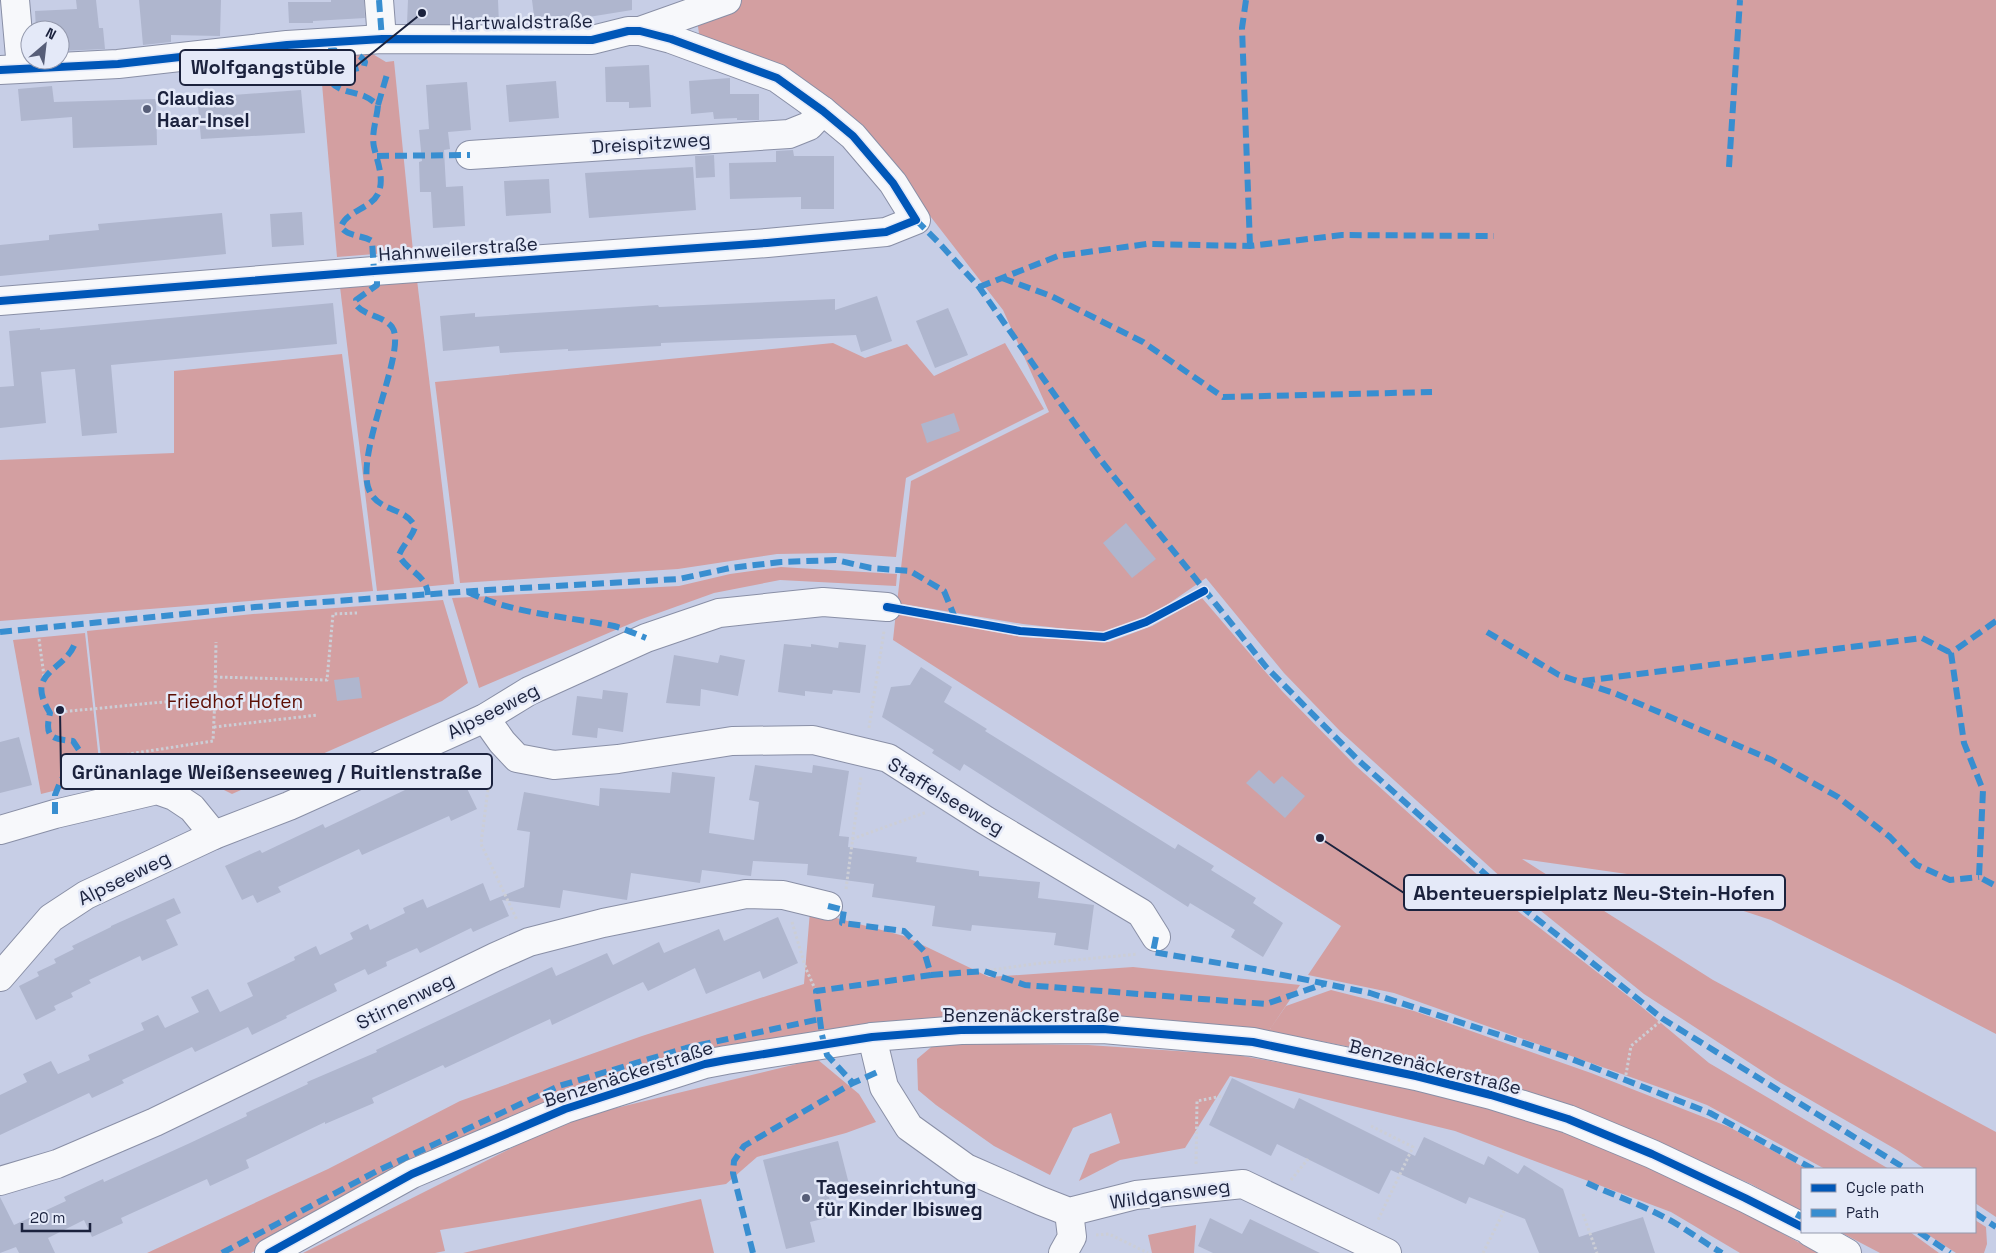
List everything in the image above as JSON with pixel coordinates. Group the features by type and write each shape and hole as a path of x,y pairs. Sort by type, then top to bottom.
{"street":[{"path":"11,69 15,0"},
{"path":"379,0 382,39"},
{"path":"640,31 727,0"},
{"name":"Hartwaldstraße","path":"11,69 118,64 287,45 382,39 592,40 628,31 640,31 671,39 776,78 824,111 853,136 887,176 916,220"},
{"name":"Dreispitzweg","path":"470,155 789,134 810,126 824,111"},
{"name":"Hahnweilerstraße","path":"0,301 374,271 787,242 886,232 916,220"},
{"name":"Alpseeweg","path":"0,977 51,918 86,895 214,835 289,806 485,718 529,691 646,638 719,613 823,602 887,607"},
{"name":"Staffelseeweg","path":"485,718 502,742 518,758 554,765 618,759 732,741 813,740 888,758 1141,913 1150,945"},
{"path":"0,830 55,814 157,790 174,796 192,808 214,835"},
{"name":"Stirnenweg","path":"0,1181 57,1164 155,1122 529,942 603,924 746,894 783,895 828,906"},
{"name":"Benzenäckerstraße","path":"269,1253 412,1174 565,1108 705,1064 872,1037 961,1030 1102,1029 1253,1042 1407,1074 1491,1095 1568,1119 1652,1154 1746,1198 1801,1226"},
{"path":"872,1037 884,1087 909,1127 966,1168 1069,1212 1072,1237 1063,1253"},
{"name":"Wildgansweg","path":"1069,1212 1136,1195 1243,1184 1377,1248"},
{"path":"1812,1233 1847,1253"}],"path":[{"path":"215,678 327,680 333,614 356,613"},
{"path":"39,639 44,676"},
{"path":"77,762 213,741 216,642"},
{"path":"50,713 215,697"},
{"path":"214,727 318,715"},
{"path":"490,768 481,844 518,923"},
{"path":"852,839 956,801"},
{"path":"783,895 806,969 816,991"},
{"path":"984,971 1150,945"},
{"path":"1625,1080 1631,1046 1663,1019"},
{"path":"1196,1189 1197,1101 1223,1096"},
{"path":"1371,1126 1413,1147 1377,1248"},
{"path":"1483,1253 1504,1211"},
{"path":"1583,1214 1597,1253"},
{"path":"1109,1234 1148,1253"}],"green space":[{"path":"694,0 1996,0 1996,1034 1771,920 1634,875 1522,859 1713,980 1996,1132 1996,1217 1976,1204 1976,1168 1924,1168 1897,1150 1776,1080 1644,994 1515,890 1340,731 1284,673 1206,578 1145,620 1102,633 1023,624 897,603 911,481 1049,412 1003,310 889,163 839,105 738,51 700,40"},
{"path":"361,47 386,62 394,61 413,251 337,257 319,49"},
{"path":"417,280 454,584 377,591 340,287"},
{"path":"833,343 865,358 907,344 934,376 1005,343 1044,409 906,478 896,557 837,553 777,554 678,569 460,583 435,382"},
{"path":"342,354 373,591 0,621 0,460 174,453 174,371"},
{"path":"781,567 897,574 896,586 780,580 714,593 639,620 479,688 452,598 679,586 730,574"},
{"path":"1202,598 1282,691 1355,765 1519,912 1637,1003 1709,1063 1887,1168 1823,1168 1707,1105 1667,1090 1394,993 1308,975 1341,926 893,640 896,612 1022,637 1109,642 1152,626"},
{"name":"Friedhof Hofen","path":"443,600 468,683 442,701 232,794 174,765 103,776 87,631 253,614"},
{"path":"85,633 101,779 41,794 13,640"},
{"path":"810,911 904,936 989,977 1133,967 1300,985 1270,1029 1286,1006 1331,990 1414,1011 1591,1073 1729,1127 1805,1168 1801,1168 1801,1211 1751,1184 1572,1107 1417,1060 1269,1031 1265,1035 897,1023 432,1155 251,1253 147,1253 328,1169 460,1101 642,1036 804,984"},
{"path":"936,1043 1088,1045 1237,1055 1364,1078 1562,1125 1687,1181 1818,1253 1740,1253 1671,1212 1455,1131 1230,1076 1185,1148 1120,1160 1079,1181 1090,1154 1120,1143 1111,1113 1073,1128 1050,1175 994,1146 918,1090 917,1059"},
{"path":"817,1059 859,1094 876,1122 846,1133 757,1157 726,1184 440,1230 445,1251 435,1253 303,1253 567,1120"},
{"path":"701,1199 714,1253 463,1253"},
{"path":"1976,1221 1986,1227 1987,1244 1984,1253 1956,1253 1926,1233 1976,1233"},
{"path":"1196,1225 1194,1253 1152,1253 1148,1235"},
{"path":"1842,1233 1911,1233 1939,1253 1880,1253"}],"building":[{"path":"76,0 96,0 99,28 103,28 105,49 70,51 70,20 35,20 35,11 77,9"},
{"path":"139,0 221,0 220,36 171,35 171,42 143,45"},
{"path":"331,0 364,0 365,18 313,21 313,23 289,23 288,2 331,2"},
{"path":"408,0 498,0 499,24 407,24"},
{"path":"532,0 632,0 632,10 576,19 577,24 535,24"},
{"path":"649,65 651,107 629,108 629,102 606,102 605,67"},
{"path":"730,78 730,94 759,94 759,120 737,120 737,118 714,119 713,112 691,114 689,81"},
{"path":"556,81 559,118 509,122 506,85"},
{"path":"467,82 471,130 448,132 450,149 444,150 446,187 463,186 465,226 433,228 431,192 420,192 419,162 422,161 419,130 429,129 426,85"},
{"path":"52,86 54,102 156,99 157,145 73,148 72,117 21,121 18,89"},
{"path":"301,90 305,133 201,139 197,95 219,93 220,96"},
{"path":"793,150 794,156 834,156 834,209 801,209 801,197 730,199 729,163 776,162 776,151"},
{"path":"714,155 715,177 696,178 695,156"},
{"path":"693,167 696,210 589,218 585,173"},
{"path":"549,179 551,213 506,216 504,181"},
{"path":"302,212 304,245 272,247 270,214"},
{"path":"222,213 226,254 0,276 0,245 49,240 49,235 99,230 98,224"},
{"path":"877,296 892,341 861,352 856,335 661,343 661,346 568,351 568,349 500,353 499,346 443,351 440,316 475,313 475,317 658,305 659,307 835,299 835,310"},
{"path":"333,303 337,344 111,365 117,433 82,436 75,369 41,372 46,423 0,428 0,387 14,386 9,331 40,328 40,330"},
{"path":"948,308 968,355 935,368 916,321"},
{"path":"954,413 960,431 927,443 921,424"},
{"path":"1126,523 1156,559 1132,578 1103,543"},
{"path":"839,642 866,645 860,693 833,690 832,694 805,691 805,696 778,692 784,644 811,647 811,644 838,648"},
{"path":"674,655 718,663 720,655 745,660 738,696 701,689 700,706 666,703"},
{"path":"921,667 952,687 944,702 987,729 985,731 1175,849 1178,844 1214,866 1211,870 1256,898 1253,903 1283,923 1263,957 1231,937 1235,930 1190,903 1188,907 964,764 960,771 932,753 934,750 882,717 891,687 910,685"},
{"path":"359,677 362,698 337,701 334,680"},
{"path":"603,690 628,693 623,732 598,728 597,738 572,735 577,696 602,699"},
{"path":"19,737 32,785 0,793 0,742"},
{"path":"755,765 812,773 813,765 849,771 839,836 849,837 848,847 917,857 916,862 979,871 979,876 1040,882 1038,898 1094,905 1088,950 1054,945 1056,933 972,925 971,931 932,926 935,906 872,897 874,884 807,875 808,864 753,861 751,876 702,870 700,883 631,873 627,900 563,890 560,908 502,900 509,916 473,932 471,928 420,953 417,948 386,962 387,966 368,975 365,969 334,984 337,991 252,1035 248,1027 195,1052 192,1047 122,1080 124,1083 92,1098 89,1093 0,1135 0,1095 27,1082 23,1074 51,1061 58,1074 90,1060 88,1055 144,1030 141,1023 158,1015 165,1028 199,1012 191,997 208,989 220,1012 253,996 247,983 295,960 294,957 316,946 320,955 353,939 350,933 368,924 370,930 405,913 403,908 423,899 427,908 483,883 490,901 524,887 530,832 517,830 524,792 599,806 600,788 670,793 672,772 715,777 709,833 754,840 759,802 749,800"},
{"path":"457,768 477,809 451,821 449,816 362,855 359,849 278,887 281,892 257,903 253,895 242,900 225,866 260,850 262,853 323,824 325,828 405,790 404,787 429,775 431,780"},
{"path":"1259,770 1274,784 1282,776 1305,796 1285,818 1246,783"},
{"path":"174,898 181,913 166,920 178,945 142,961 140,956 89,980 91,983 71,993 73,997 54,1006 56,1010 36,1020 19,986 39,976 37,972 56,963 54,959 74,949 72,946"},
{"path":"778,917 798,963 763,979 760,971 706,994 695,968 648,991 643,982 552,1025 550,1019 445,1068 443,1065 372,1098 374,1103 325,1124 325,1122 246,1160 249,1168 210,1186 207,1179 121,1218 123,1223 92,1237 84,1220 48,1238 55,1253 19,1253 16,1247 0,1253 0,1197 14,1225 66,1201 64,1197 103,1179 104,1182 190,1143 247,1116 246,1113 308,1084 307,1082 377,1052 376,1050 552,967 556,976 607,953 613,965 659,942 664,953 719,929 724,941"},
{"path":"1232,1078 1294,1109 1299,1098 1415,1156 1424,1137 1484,1165 1488,1156 1518,1174 1524,1165 1563,1189 1579,1237 1643,1217 1655,1253 1539,1253 1525,1219 1469,1197 1466,1204 1391,1170 1379,1194 1277,1144 1271,1156 1209,1125"},
{"path":"838,1141 851,1192 829,1197 834,1216 810,1222 815,1242 786,1249 763,1160"},
{"path":"1210,1218 1242,1234 1250,1219 1320,1253 1213,1253 1198,1246"}],"marked path":[{"path":"379,0 382,39"},
{"path":"1246,0 1242,28 1250,246"},
{"path":"1729,167 1740,0"},
{"path":"331,42 331,48 340,52 358,55 365,62 364,66 335,73 329,79 340,89 364,96 378,105 373,142 380,170 380,188 374,199 348,217 341,227 348,233 372,241 377,285 356,300 357,306 388,323 392,327 395,338 389,376 369,448 368,487 377,501 411,520 415,527 399,555 406,565 424,582 428,595"},
{"path":"378,105 388,71"},
{"path":"377,156 470,155"},
{"path":"916,220 979,287 1099,458 1267,668 1358,760 1522,907 1663,1019 1904,1168"},
{"path":"979,287 1058,256 1147,244 1250,246 1342,235 1494,236"},
{"path":"1002,278 1051,296 1143,342 1223,397 1432,392"},
{"path":"0,632 255,607 487,590 679,579 730,568 781,562 836,560 871,568 910,571 944,591 955,618"},
{"path":"468,592 521,610 614,626 646,638"},
{"path":"1996,621 1951,653 1964,743 1983,790 1979,877 1996,886"},
{"path":"1487,632 1559,675 1614,693 1772,760 1838,797 1890,837 1917,865 1950,880 1979,877"},
{"path":"1583,681 1922,638 1951,653"},
{"path":"55,814 55,795 61,780 77,762 79,750 73,741 51,736 48,728 50,713 43,699 41,688 44,679 71,651 76,640"},
{"path":"828,906 844,910 842,923 904,931 924,951 931,975 816,991 822,1035 827,1055 853,1083"},
{"path":"1156,937 1153,952 1254,969 1370,993 1564,1056 1710,1113 1811,1168"},
{"path":"931,975 984,971 1025,985 1266,1004 1324,984"},
{"path":"222,1253 377,1171 559,1086 686,1048 820,1019"},
{"path":"753,1253 733,1173 734,1161 744,1146 853,1083 880,1071"},
{"path":"1587,1183 1666,1218 1722,1253"},
{"path":"1795,1223 1801,1212"},
{"path":"1976,1214 1996,1227"},
{"path":"1920,1233 1950,1253"}],"cycle path":[{"path":"0,70 118,64 287,45 382,39 592,40 628,31 640,31 671,39 777,78 823,111 853,136 893,183 916,220 886,232 767,243 374,271 0,301"},
{"path":"887,607 1020,631 1104,637 1146,622 1204,591"},
{"path":"269,1253 412,1174 565,1109 705,1064 872,1037 961,1030 1103,1029 1253,1042 1416,1076 1491,1095 1568,1119 1652,1154 1801,1226"}],"place":[{"name":"Wolfgangstüble","path":"422,13"},
{"name":"Claudias Haar-Insel","path":"147,109"},
{"name":"Grünanlage Weißenseeweg / Ruitlenstraße","path":"60,710"},
{"name":"Abenteuerspielplatz Neu-Stein-Hofen","path":"1320,838"},
{"name":"Tageseinrichtung für Kinder Ibisweg","path":"806,1198"}]}
